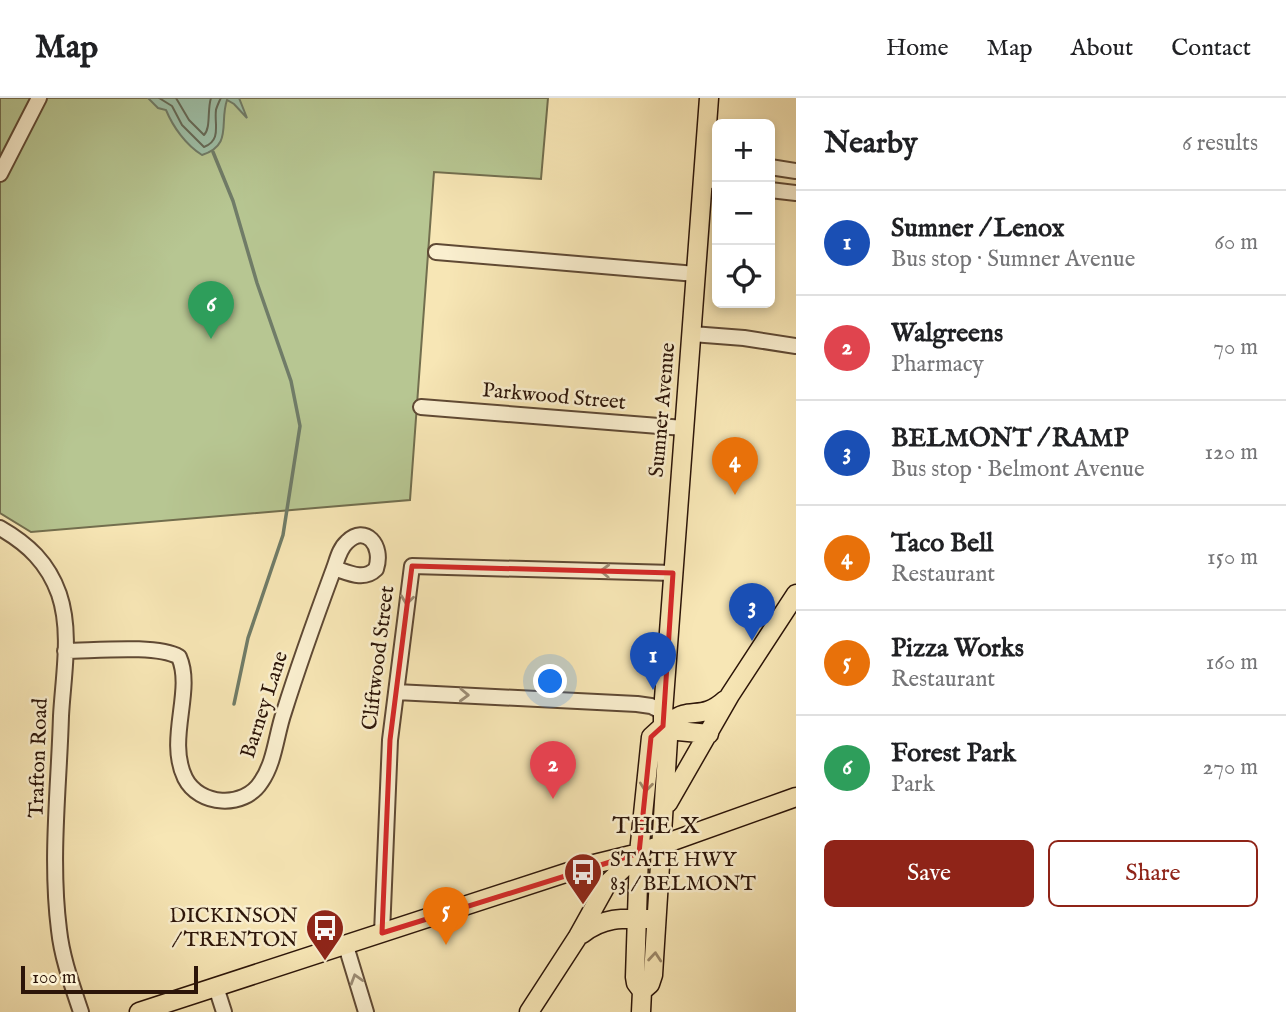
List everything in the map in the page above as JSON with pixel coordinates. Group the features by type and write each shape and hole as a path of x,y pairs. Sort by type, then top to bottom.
{"main road":[{"name":"Sumner Avenue","path":"709,98 712,156"},
{"name":"Sumner Avenue","path":"642,991 650,984 653,975 659,919 673,573 696,274 712,181"},
{"path":"665,810 730,695 796,594"},
{"path":"709,734 678,731 666,719 681,714 708,712 730,695"},
{"name":"Sumner Avenue","path":"641,1012 642,991 636,983 639,853 651,737 666,719"},
{"path":"139,1012 590,865 639,853 796,797"},
{"path":"529,1012 577,938 607,884 639,853"},
{"path":"577,938 594,924 610,919 659,919"}],"street":[{"path":"0,174 39,98"},
{"path":"775,168 796,171"},
{"path":"775,191 796,193"},
{"path":"436,252 696,274"},
{"path":"692,334 796,345"},
{"name":"Parkwood Street","path":"421,407 684,428"},
{"name":"Trafton Road","path":"0,528 36,553 56,587 63,611 65,651 56,899 60,940 80,1012"},
{"name":"Cliftwood Street","path":"382,933 390,740 412,566 673,573"},
{"name":"Barney Lane","path":"65,651 153,650 169,652 179,657 182,685 177,745 184,776 192,788 207,798 226,801 240,797 257,788 268,770 289,695 334,568"},
{"path":"396,692 637,704 651,706 666,719"},
{"path":"346,946 366,1012"},
{"path":"216,987 224,1012"}],"highlighted area":[{"path":"412,566 673,573 663,726 651,737 639,853 382,933 390,740"}],"shaded area":[{"path":"0,98 548,98 541,179 434,172 410,500 31,532 0,513"}],"water":[{"path":"148,98 239,98 247,118 227,100 221,139 212,151 202,155 181,135 166,110 158,108"}],"waterway":[{"path":"213,152 233,201 257,283 291,381 300,426 283,535 248,638 234,704"}],"place":[{"name":"Forest Park","path":"211,339"},
{"name":"Taco Bell","path":"735,495"},
{"name":"BELMONT / RAMP","path":"752,641"},
{"name":"Sumner / Lenox","path":"653,690"},
{"name":"Walgreens","path":"553,799"},
{"name":"STATE HWY 83 / BELMONT","path":"583,906"},
{"name":"Pizza Works","path":"446,945"},
{"name":"DICKINSON / TRENTON","path":"325,962"}],"district":[{"name":"THE X","path":"657,826"}]}
